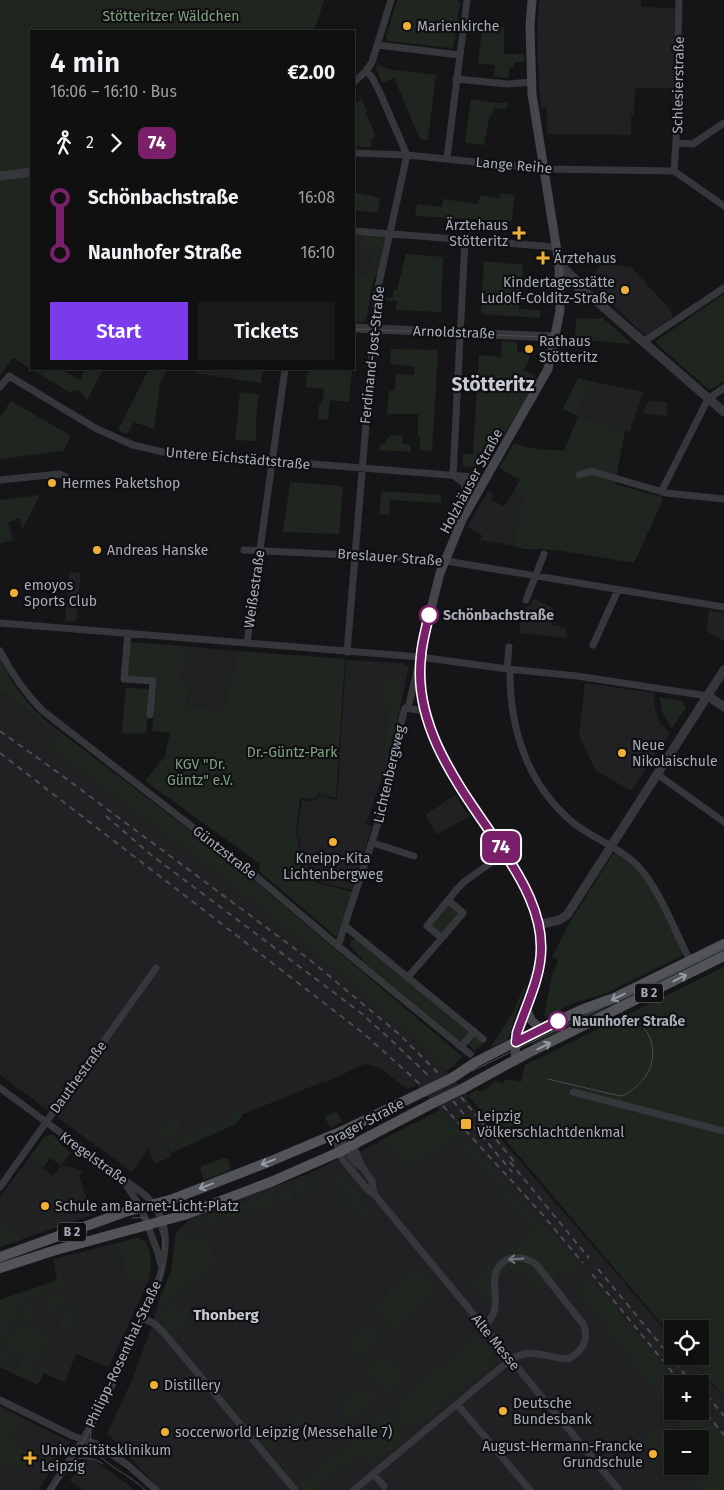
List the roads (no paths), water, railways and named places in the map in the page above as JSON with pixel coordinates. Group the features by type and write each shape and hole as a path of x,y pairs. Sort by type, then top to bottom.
{"main road":[{"name":"Holzhäuser Straße","path":"532,0 530,26 531,82 559,269 560,304 548,369 462,520 440,573 420,657 421,687 435,741 449,770 505,853 522,882 538,925"},
{"name":"Holzhäuser Straße","path":"556,247 554,265 556,326"},
{"path":"515,1061 517,1033 536,977 540,956 541,942 538,925"},
{"name":"Prager Straße","path":"0,1257 159,1213 271,1161 336,1134 452,1078 476,1062 541,1029 581,1010 614,998 724,944"},
{"name":"Prager Straße","path":"0,1268 47,1253 144,1217 159,1213 184,1215 282,1178 346,1149 462,1088 724,956"},
{"path":"526,1006 531,1020 541,1029"}],"street":[{"path":"355,81 366,71 372,62 391,0"},
{"path":"447,158 467,0"},
{"name":"Schlesierstraße","path":"674,171 679,0"},
{"path":"378,44 459,55"},
{"path":"366,71 380,93 407,155"},
{"path":"456,79 508,84 531,82"},
{"path":"676,143 693,144 724,123"},
{"name":"Lange Reihe","path":"355,153 447,158 544,169 674,171"},
{"name":"Ferdinand-Jost-Straße","path":"347,652 377,292 407,155"},
{"path":"674,171 724,206"},
{"path":"0,176 30,172"},
{"path":"355,231 556,247"},
{"path":"462,520 465,484 453,475 465,240"},
{"path":"559,269 724,412"},
{"path":"643,342 724,288"},
{"name":"Arnoldstraße","path":"355,328 554,337"},
{"name":"Weißestraße","path":"247,643 285,370"},
{"name":"Untere Eichstädtstraße","path":"0,386 8,376 97,429 133,445 163,452 486,478"},
{"path":"661,492 708,399 724,388"},
{"path":"579,474 591,471 661,492 681,496 724,499"},
{"path":"0,480 59,474 66,477"},
{"name":"Breslauer Straße","path":"244,550 355,554 445,561 724,607"},
{"path":"526,600 544,554"},
{"path":"593,645 618,590"},
{"path":"0,623 420,657 577,676 708,696 724,707"},
{"path":"128,633 124,679 153,681 150,716"},
{"path":"510,647 508,669 511,708 523,754 532,773 543,790 576,824 635,863 650,879 690,961"},
{"name":"Güntzstraße","path":"0,650 11,672 27,695 43,711 253,874 470,1054"},
{"name":"Lichtenbergweg","path":"338,946 382,814 404,711 405,708 408,708 420,657"},
{"path":"538,925 559,920 567,915 724,670"},
{"name":"Lichtenbergweg","path":"408,708 426,711"},
{"path":"658,774 724,822"},
{"path":"372,843 414,856"},
{"path":"442,938 427,926 465,881 505,853"},
{"path":"408,977 463,913 448,900"},
{"path":"345,926 483,1039"},
{"name":"Dauthestraße","path":"0,1187 156,968"},
{"path":"461,1046 474,1031"},
{"name":"Kregelstraße","path":"0,1088 145,1195 159,1213"},
{"path":"573,1092 724,1130"},
{"name":"Alte Messe","path":"336,1134 357,1165 362,1167 372,1181 374,1194"},
{"name":"Alte Messe","path":"346,1149 343,1160 368,1190 374,1194 619,1490"},
{"name":"Philipp-Rosenthal-Straße","path":"123,1180 144,1217 162,1268"},
{"name":"Philipp-Rosenthal-Straße","path":"50,1490 83,1440 109,1392 162,1268 166,1239 159,1213"},
{"path":"354,1490 510,1360 522,1354 532,1353 568,1359 580,1350 586,1339 586,1329 536,1264 529,1260 517,1258 505,1261 500,1265 495,1279 494,1311 490,1321 483,1327"},
{"path":"142,1318 154,1324 164,1333 295,1490"},
{"path":"0,1400 73,1436 97,1444 128,1466 156,1490"},
{"path":"457,1404 530,1490"},
{"path":"373,1474 384,1486"}],"tram line":[{"path":"355,329 542,337 551,335 559,325 563,289 561,266 535,106 533,0"},
{"path":"472,1071 724,948"},
{"path":"548,1079 620,1096 633,1090 647,1074 652,1061 652,1047 648,1035 641,1024 630,1016 616,1012 600,1012"},
{"path":"132,1218 147,1219 157,1225 162,1236 164,1250"},
{"path":"52,1490 77,1452 109,1393 153,1298 160,1281 163,1264"},
{"path":"91,1432 91,1442 101,1457 145,1490"},
{"path":"70,1462 87,1458 103,1464"}],"railway":[{"path":"0,731 310,960 399,1034 439,1074"},
{"path":"0,753 363,1033 420,1084"},
{"path":"106,816 150,854 361,1013 431,1078"},
{"path":"461,1097 517,1165"},
{"path":"453,1101 512,1172"},
{"path":"443,1106 542,1214 583,1263"},
{"path":"510,1162 589,1258"},
{"path":"598,1269 686,1375"},
{"path":"592,1274 675,1375"},
{"path":"709,1398 724,1416"},
{"path":"709,1417 724,1435"}],"place":[{"name":"Marienkirche","path":"407,26"},
{"name":"Ärztehaus Stötteritz","path":"519,233"},
{"name":"Ärztehaus","path":"543,258"},
{"name":"Kindertagesstätte Ludolf-Colditz-Straße","path":"625,290"},
{"name":"Rathaus Stötteritz","path":"529,349"},
{"name":"Hermes Paketshop","path":"52,483"},
{"name":"Andreas Hanske","path":"97,550"},
{"name":"emoyos Sports Club","path":"14,593"},
{"name":"Schönbachstraße","path":"429,615"},
{"name":"Neue Nikolaischule","path":"622,753"},
{"name":"Kneipp-Kita Lichtenbergweg","path":"333,842"},
{"name":"Naunhofer Straße","path":"558,1021"},
{"name":"Leipzig Völkerschlachtdenkmal","path":"466,1124"},
{"name":"Schule am Barnet-Licht-Platz","path":"45,1206"},
{"name":"Distillery","path":"154,1385"},
{"name":"Deutsche Bundesbank","path":"503,1411"},
{"name":"soccerworld Leipzig (Messehalle 7)","path":"165,1432"},
{"name":"August-Hermann-Francke Grundschule","path":"653,1454"},
{"name":"Universitätsklinikum Leipzig","path":"30,1458"}],"district":[{"name":"Stötteritz","path":"493,384"},
{"name":"Thonberg","path":"226,1315"}],"park label":[{"name":"Stötteritzer Wäldchen","path":"171,16"},
{"name":"Dr.-Güntz-Park","path":"292,752"},
{"name":"KGV \"Dr. Güntz\" e.V.","path":"200,772"}]}
